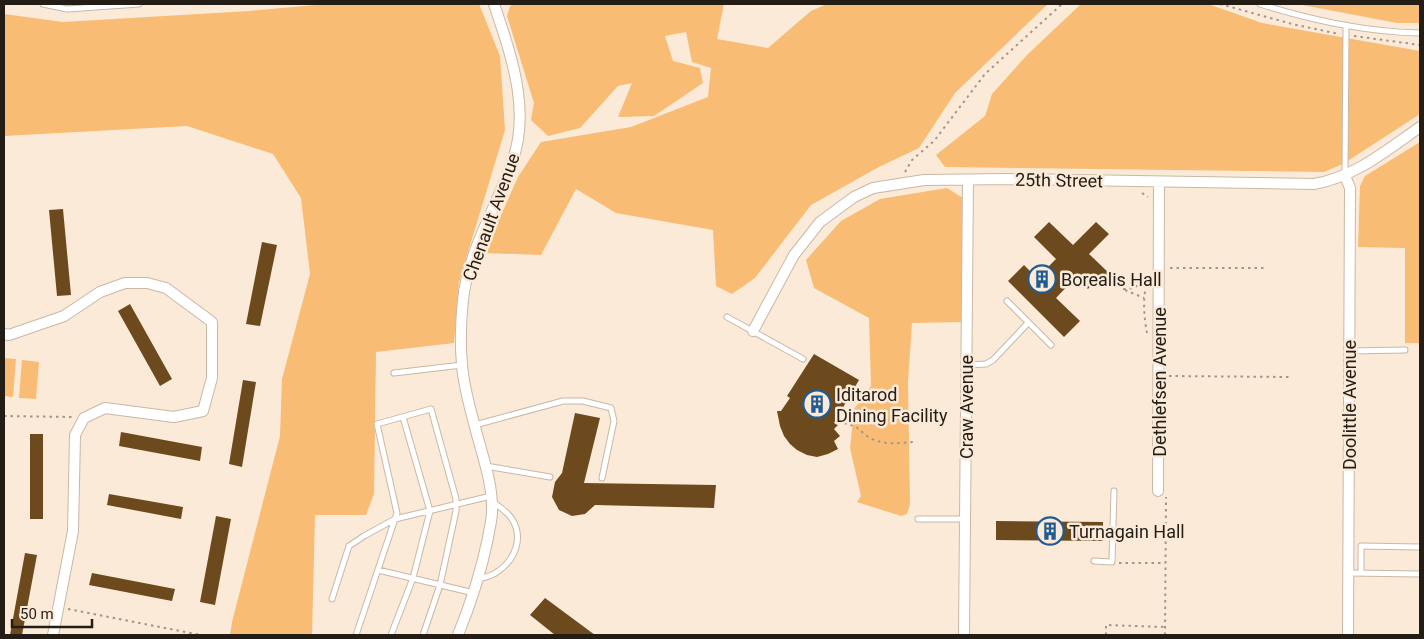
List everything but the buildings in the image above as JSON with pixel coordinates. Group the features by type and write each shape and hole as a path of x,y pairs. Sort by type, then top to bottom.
{"street":[{"name":"Chenault Avenue","path":"458,635 482,566 492,513 489,477 462,365 463,299 469,269 484,226 512,164 519,134 520,105 516,75 494,4"},
{"name":"25th Street","path":"753,331 794,255 820,222 854,197 874,188 924,180 1314,184 1330,182 1345,176 1420,126"},
{"name":"Doolittle Avenue","path":"1345,176 1350,188 1348,635"},
{"name":"Craw Avenue","path":"964,635 968,180"},
{"name":"Dethlefsen Avenue","path":"1158,491 1159,182"},
{"path":"4,334 10,334 64,316 100,292 125,283 147,283 166,288 212,322 212,378 202,411 174,417 105,408 84,418 75,435 73,531 53,635"}],"lane":[{"path":"43,4 67,9 139,4"},
{"path":"1260,4 1346,25 1420,33"},
{"path":"1345,176 1346,25"},
{"path":"1007,301 1051,346"},
{"path":"727,317 803,359"},
{"path":"967,364 986,364 992,360 1028,323"},
{"path":"1350,351 1405,350"},
{"path":"394,373 462,365"},
{"path":"475,425 563,401 583,401 611,408 614,421 602,478"},
{"path":"356,635 397,513 378,424 430,409 456,499 456,511 440,585 423,635"},
{"path":"392,635 412,578 430,511 403,417"},
{"path":"486,466 550,477"},
{"path":"1094,561 1112,562 1114,491"},
{"path":"332,600 349,546 395,519 491,498 511,518 518,535 515,552 508,562 496,574 478,579"},
{"path":"918,519 966,519"},
{"path":"1361,573 1361,546 1420,547"},
{"path":"378,570 474,593"},
{"path":"1349,573 1420,575"}],"path":[{"path":"904,182 905,170 912,160 934,140 985,74 1062,4"},
{"path":"1168,268 1265,268"},
{"path":"1145,298 1123,289 1138,287 1149,276"},
{"path":"1166,376 1289,377"},
{"path":"4,416 45,415 84,418"},
{"path":"844,423 857,426 868,437 885,443 914,442"},
{"path":"1112,562 1166,562"},
{"path":"59,607 201,635"},
{"path":"1106,635 1106,625 1165,627"}],"shaded area":[{"path":"327,4 479,4 500,56 505,130 459,282 454,343 376,352 374,494 366,515 315,515 312,635 230,635 280,436 282,379 310,274 301,198 273,154 187,126 4,136 4,14 63,22 249,11"},
{"path":"515,4 724,4 717,39 768,48 811,11 827,4 1048,4 955,93 919,148 877,168 811,205 755,278 732,294 716,286 713,230 616,213 576,189 541,255 484,253 518,177 541,142 631,127 708,97 711,68 692,62 686,32 665,36 673,61 700,68 703,83 654,116 618,117 632,83 618,86 580,128 548,136 531,120 534,103 507,16 510,6"},
{"path":"1081,4 1208,4 1262,23 1420,51 1420,114 1343,164 1324,172 945,167 936,155 985,116 992,94 1027,55"},
{"path":"1297,4 1420,4 1420,23 1397,23"},
{"path":"1420,142 1420,343 1405,343 1405,248 1358,247 1360,186 1365,176"},
{"path":"947,188 963,198 963,322 912,323 908,382 910,504 907,514 901,516 857,502 861,496 850,448 854,409 871,386 869,318 814,288 806,260 841,221 880,199"},
{"path":"1420,343 1420,535 1419,535"},
{"path":"4,358 16,359 13,397 4,396"},
{"path":"22,360 39,362 36,399 19,398"}],"place":[{"name":"Borealis Hall","path":"1042,279"},
{"name":"Iditarod Dining Facility","path":"817,404"},
{"name":"Turnagain Hall","path":"1050,531"}]}
